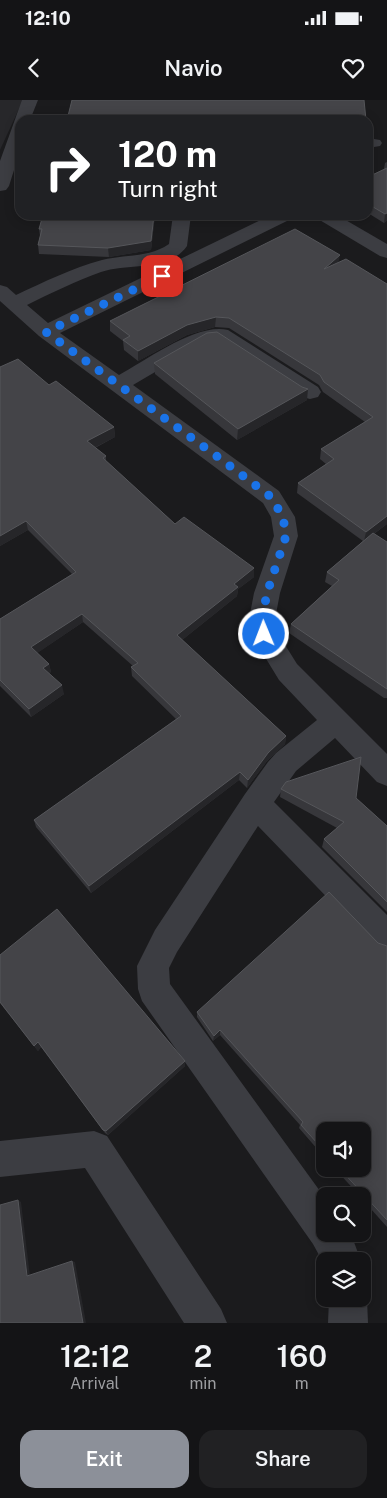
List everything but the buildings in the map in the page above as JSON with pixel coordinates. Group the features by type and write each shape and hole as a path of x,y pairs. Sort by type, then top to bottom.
{"street":[{"path":"25,115 30,100"},
{"path":"1,181 15,142"},
{"path":"6,297 109,264 142,262 168,255 178,246 181,220"},
{"path":"46,332 274,220"},
{"path":"333,220 387,252"},
{"path":"6,297 46,332 230,465 271,497 283,517 286,536 267,593 263,614 264,634 288,672 337,720 382,760"},
{"path":"118,384 201,337 221,334 310,392"},
{"path":"316,1217 154,989 153,966 166,941 255,803 286,762 337,720"},
{"path":"255,803 387,936"},
{"path":"0,1158 94,1149 207,1323"},
{"path":"348,1307 348,1323"}],"shaded area":[{"path":"0,100 23,100 15,115 0,150"}],"route":[{"path":"162,276 46,332 271,497 283,517 286,536 267,593 263,614 264,634"}]}
